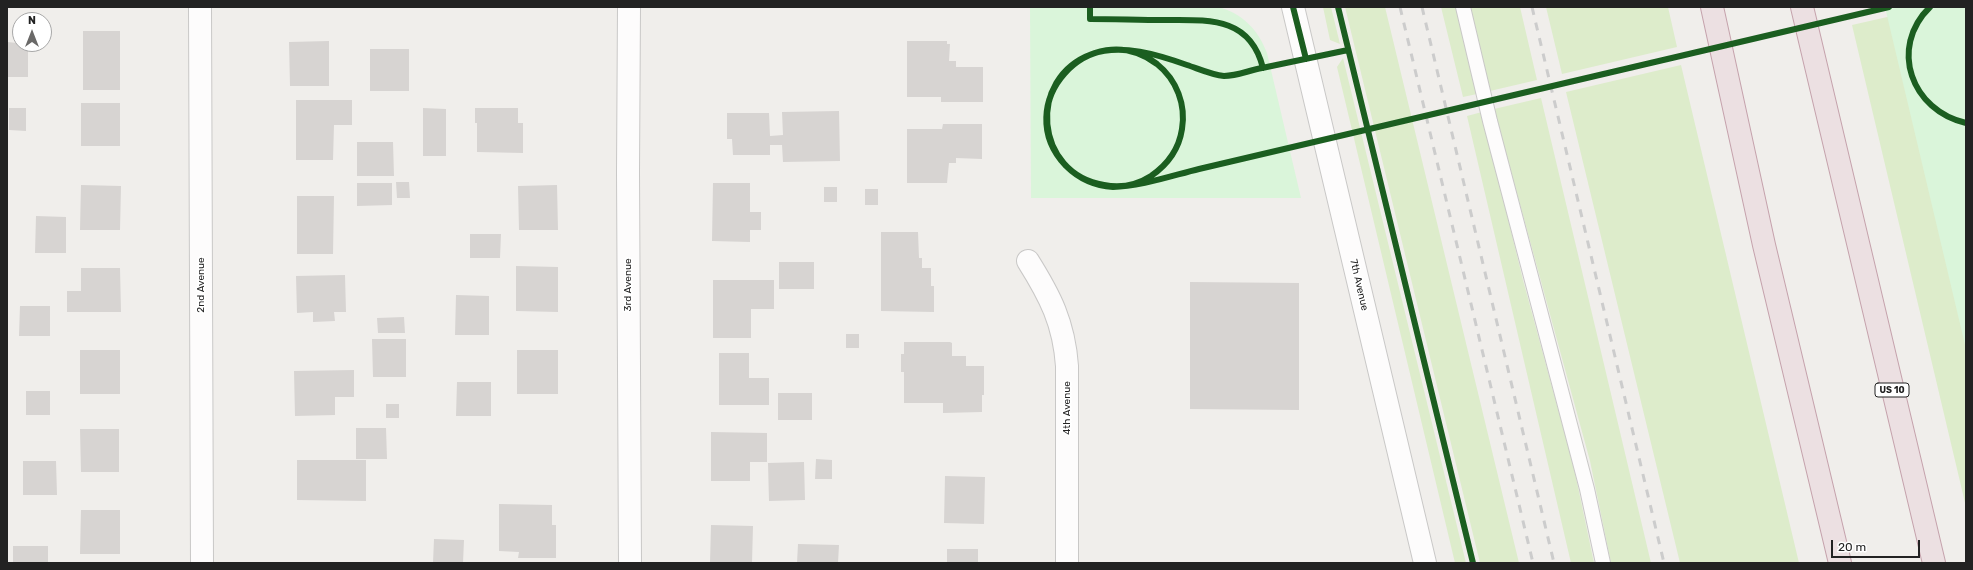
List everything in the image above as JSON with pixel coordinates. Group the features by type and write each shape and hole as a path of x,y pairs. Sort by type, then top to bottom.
{"highway":[{"path":"1700,7 1764,244"},
{"path":"1712,7 1764,244 1840,563"},
{"name":"US 10","path":"1802,7 1934,563"}],"street":[{"name":"2nd Avenue","path":"200,7 202,563"},
{"name":"3rd Avenue","path":"629,7 628,172 630,563"},
{"name":"7th Avenue","path":"1294,7 1425,563"},
{"name":"4th Avenue","path":"1028,261 1052,302 1060,324 1065,346 1067,563"}],"lane":[{"path":"1463,7 1490,121 1585,482 1603,563"}],"green space":[{"path":"1030,7 1217,7 1234,13 1242,18 1259,37 1267,53 1301,198 1031,198"},
{"path":"1323,7 1331,7 1340,44 1330,40"},
{"path":"1345,7 1385,7 1519,563 1480,563"},
{"path":"1441,7 1457,7 1477,94 1463,97"},
{"path":"1470,7 1520,7 1537,80 1490,91"},
{"path":"1546,7 1668,7 1677,47 1562,74"},
{"path":"1885,7 1966,7 1966,349"},
{"path":"1896,15 1966,134 1966,507 1852,25"},
{"path":"1343,58 1466,563 1455,563 1337,67"},
{"path":"1681,65 1799,563 1680,563 1566,92"},
{"path":"1541,98 1651,563 1611,563 1590,461 1494,109"},
{"path":"1482,112 1523,280 1574,468 1594,563 1571,563 1467,116"}],"building":[{"path":"83,31 120,31 120,90 83,90"},
{"path":"329,41 329,86 290,86 289,42"},
{"path":"907,41 947,41 947,44 950,44 949,61 956,61 956,67 983,67 983,102 941,102 941,97 907,97"},
{"path":"7,42 12,42 12,52 28,52 28,77 7,77"},
{"path":"370,49 409,49 409,91 370,91"},
{"path":"296,100 352,100 352,125 334,125 333,160 296,160"},
{"path":"81,103 120,103 120,146 81,146"},
{"path":"9,108 26,108 26,131 9,130"},
{"path":"423,108 446,109 446,156 423,156"},
{"path":"475,108 518,108 518,123 523,123 523,153 477,152 477,123 475,123"},
{"path":"839,111 840,161 783,162 782,145 770,145 770,155 733,155 732,139 727,139 727,113 769,113 770,136 783,135 782,112"},
{"path":"943,124 982,124 982,159 956,158 956,163 949,163 947,183 907,183 907,129 942,129"},
{"path":"357,142 393,142 394,176 357,176"},
{"path":"396,182 409,182 410,198 397,198"},
{"path":"357,183 392,183 392,205 357,206"},
{"path":"713,183 750,183 750,212 761,212 761,230 750,230 750,242 712,241"},
{"path":"81,185 121,186 120,230 80,230"},
{"path":"557,185 558,230 519,230 518,186"},
{"path":"824,187 837,187 837,202 824,202"},
{"path":"865,189 878,189 878,205 865,205"},
{"path":"297,196 334,196 333,254 297,254"},
{"path":"36,216 66,217 66,253 35,253"},
{"path":"881,232 918,232 919,258 922,258 922,268 931,268 931,286 934,286 934,312 881,311"},
{"path":"470,234 501,234 500,258 470,258"},
{"path":"779,262 814,262 814,289 779,289"},
{"path":"516,266 558,267 558,312 516,311"},
{"path":"81,268 120,268 121,312 67,312 67,291 81,291"},
{"path":"345,275 346,312 334,312 335,321 313,322 313,312 297,313 296,276"},
{"path":"713,280 774,280 774,309 751,309 751,338 713,338"},
{"path":"1190,282 1299,283 1299,410 1190,409"},
{"path":"456,295 489,296 489,335 455,335"},
{"path":"20,306 50,306 50,336 19,336"},
{"path":"404,317 405,333 378,333 377,318"},
{"path":"846,334 859,334 859,348 846,348"},
{"path":"372,339 406,339 406,377 373,377"},
{"path":"904,342 950,342 952,343 952,356 966,356 966,366 984,366 984,395 982,395 982,412 943,413 943,403 904,403 904,372 901,372 901,354 904,354"},
{"path":"80,350 120,350 120,394 80,394"},
{"path":"517,350 558,350 558,394 517,394"},
{"path":"719,353 749,353 749,378 769,378 769,405 719,405"},
{"path":"354,370 354,397 335,397 335,415 295,416 294,371"},
{"path":"457,382 491,382 491,416 456,416"},
{"path":"26,391 50,391 50,415 26,415"},
{"path":"778,393 812,393 812,420 778,420"},
{"path":"386,404 399,404 399,418 386,418"},
{"path":"356,428 386,428 387,459 356,459"},
{"path":"80,429 119,429 119,472 81,472"},
{"path":"711,432 767,433 767,462 750,462 750,481 711,481"},
{"path":"816,459 832,460 832,479 815,479"},
{"path":"297,460 366,460 366,501 297,500"},
{"path":"23,461 56,461 57,495 23,495"},
{"path":"804,462 805,500 769,501 768,463"},
{"path":"945,476 985,477 984,524 944,523"},
{"path":"499,504 552,505 552,525 556,525 556,558 518,558 519,552 499,551"},
{"path":"81,510 120,510 120,554 80,554"},
{"path":"711,525 753,526 752,563 710,563"},
{"path":"434,539 464,540 463,563 433,563"},
{"path":"798,544 839,545 838,563 797,563"},
{"path":"13,546 48,546 48,563 13,563"},
{"path":"947,549 978,549 978,563 947,563"}],"railway":[{"path":"1400,7 1533,563"},
{"path":"1422,7 1554,563"},
{"path":"1532,7 1664,563"}],"cycle path":[{"path":"1090,7 1090,19 1196,20 1225,24 1238,30 1248,39 1257,51 1263,68"},
{"path":"1293,7 1306,59"},
{"path":"1338,7 1473,563"},
{"path":"1348,50 1224,76 1210,73 1152,54 1127,50 1115,50 1103,51 1092,54 1071,66 1056,83 1049,103 1047,124 1052,145 1064,163 1081,177 1104,185 1122,186 1140,182 1157,172 1167,162 1175,150 1182,129 1183,120 1181,102 1175,85 1164,70 1157,64 1131,52 1106,50 1083,58 1065,73 1052,94 1046,117 1051,142 1066,166 1081,178 1100,185 1113,187 1134,185 1889,7"},
{"path":"1930,7 1917,23 1910,41 1909,59 1912,76 1920,92 1932,106 1947,116 1966,123"}]}
